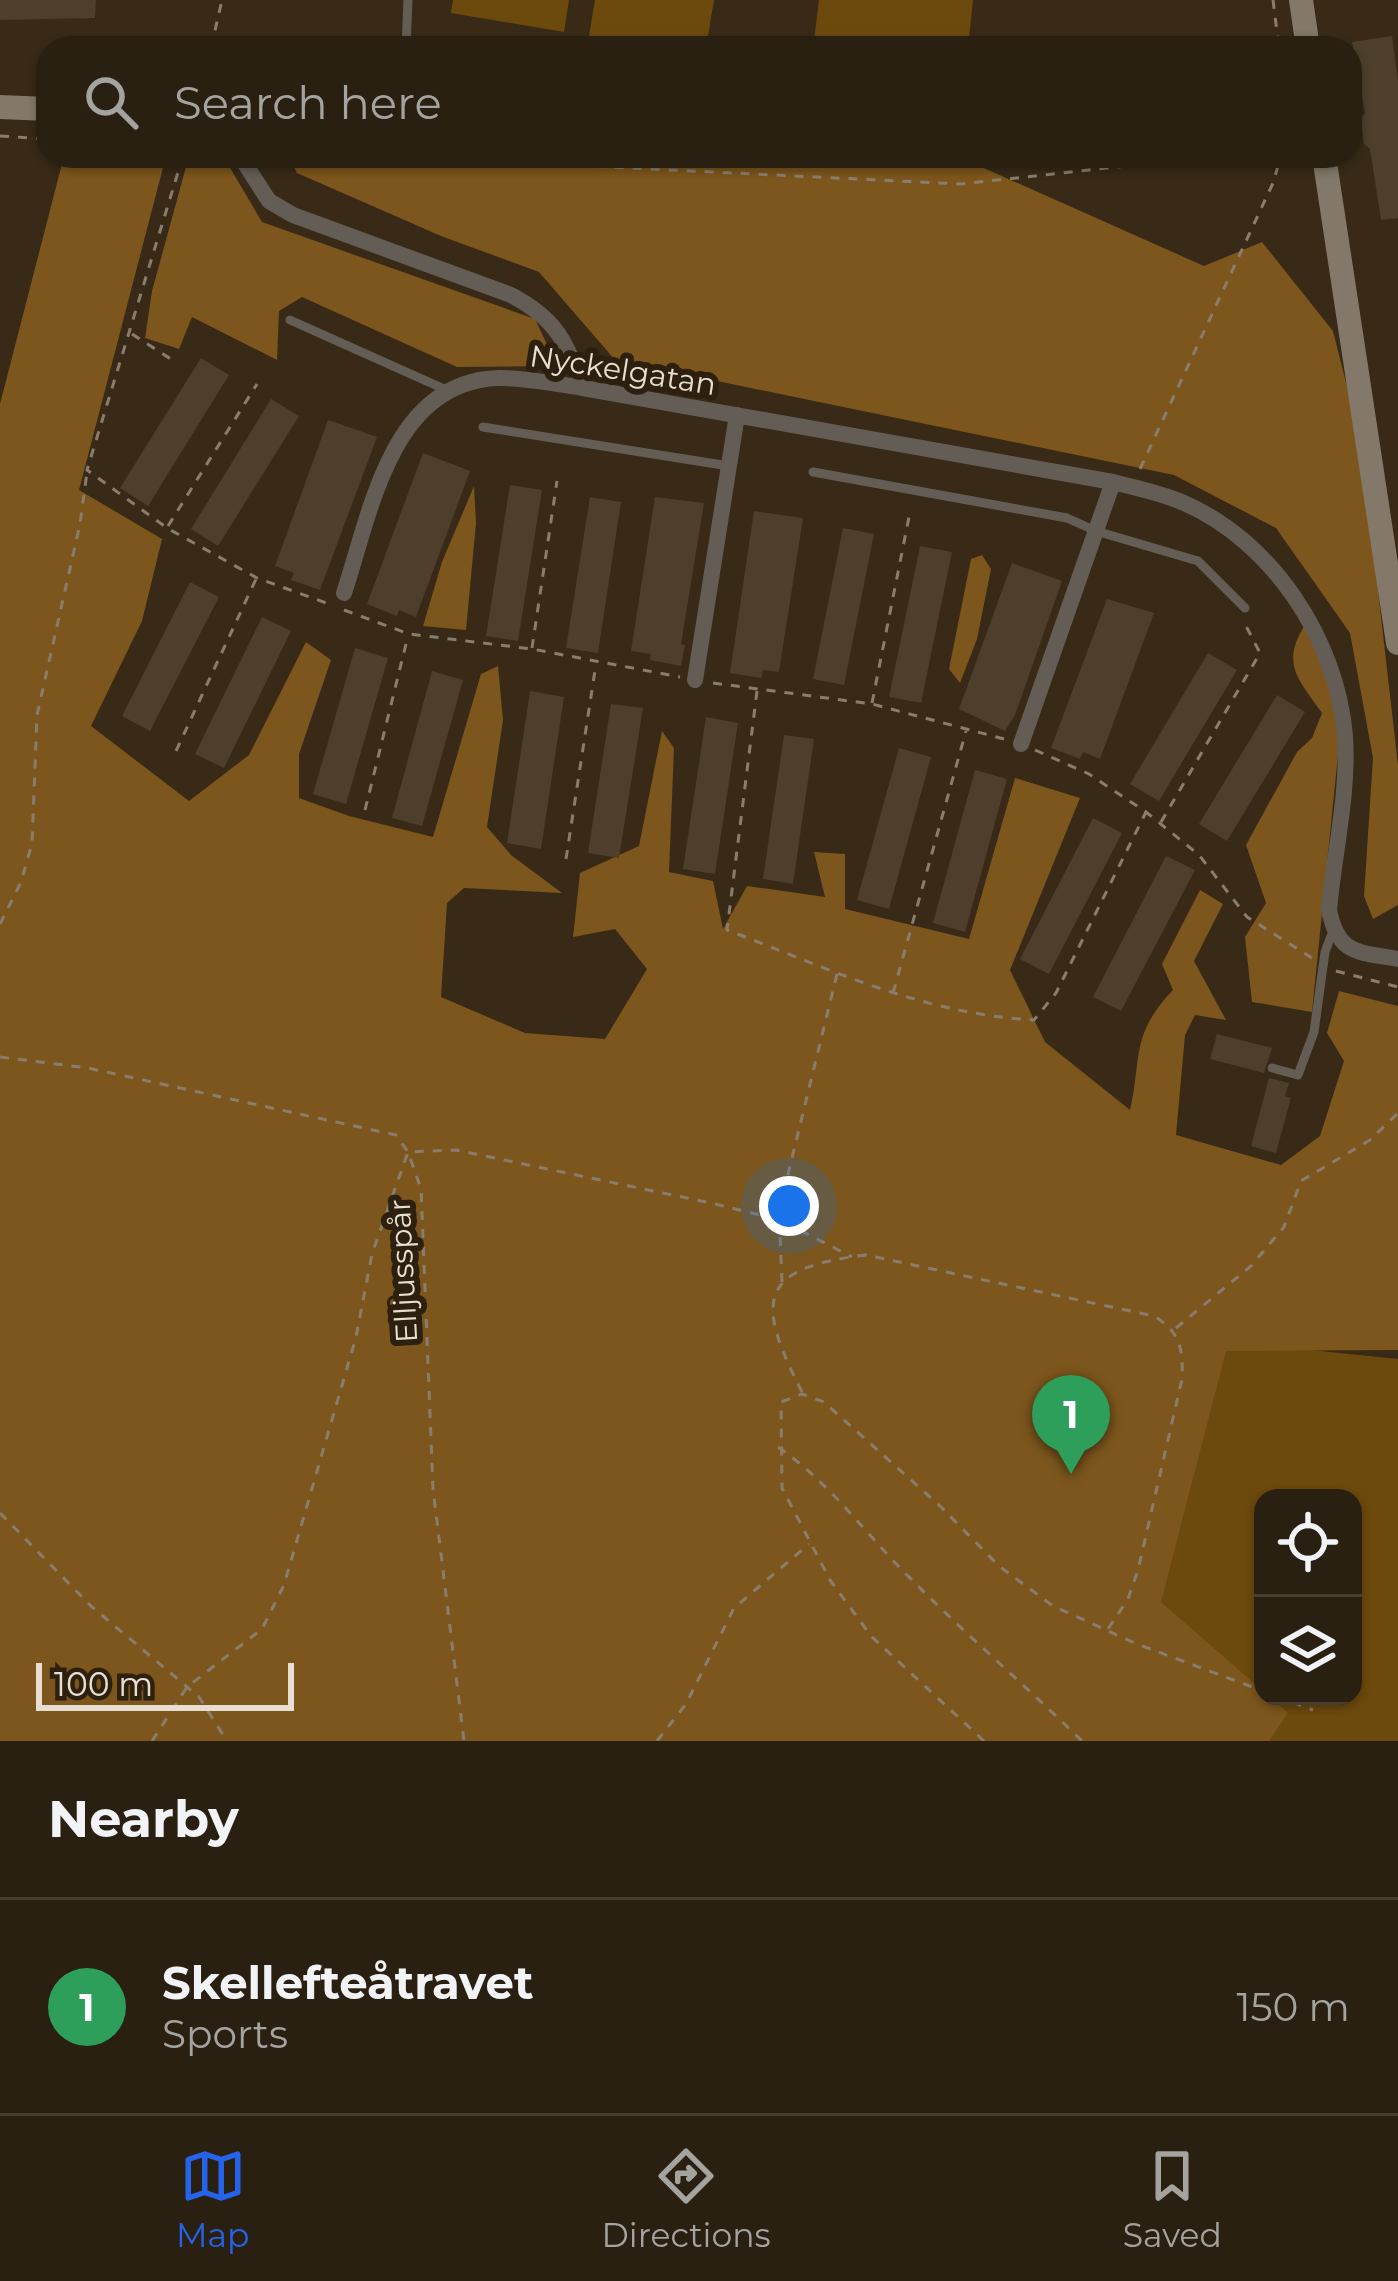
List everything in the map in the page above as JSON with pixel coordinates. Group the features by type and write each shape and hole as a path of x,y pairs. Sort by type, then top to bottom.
{"street":[{"path":"1301,0 1306,36"},
{"path":"0,106 36,108"},
{"path":"248,168 269,201 293,215 511,295 539,310 566,341 583,388"},
{"path":"1326,168 1398,643"},
{"name":"Nyckelgatan","path":"344,593 389,456 405,428 462,384 499,378 583,388 1113,482 1184,503 1258,554 1294,595 1336,687 1345,737 1329,910 1333,931"},
{"name":"Nyckelgatan","path":"695,680 737,416"},
{"path":"1021,744 1113,482"},
{"path":"1333,931 1356,952 1398,959"}],"lane":[{"path":"406,36 408,0"},
{"path":"290,320 451,392"},
{"path":"483,427 729,466"},
{"path":"813,472 1067,518 1096,532 1198,560 1245,608"},
{"path":"1272,1068 1298,1075 1314,1032 1333,931"}],"path":[{"path":"214,36 222,0"},
{"path":"1273,0 1278,36"},
{"path":"0,136 36,138"},
{"path":"0,924 21,882 32,843 37,715 88,470 179,168"},
{"path":"630,168 961,184 1107,168"},
{"path":"1134,488 1146,449 1253,227 1276,168"},
{"path":"131,333 177,363"},
{"path":"167,528 256,384"},
{"path":"88,470 167,528 257,578 409,634 872,704 1021,744 1089,774 1146,812 1199,855 1247,916 1323,966 1398,987"},
{"path":"532,650 557,481"},
{"path":"872,704 909,518"},
{"path":"176,751 257,578"},
{"path":"1160,823 1260,653 1242,619 1245,608"},
{"path":"365,810 409,634"},
{"path":"566,859 596,663"},
{"path":"758,689 727,930 923,1005 992,1018 1034,1020 1056,993 1146,812"},
{"path":"893,994 967,729"},
{"path":"782,1284 780,1220 838,972"},
{"path":"0,1057 88,1068 396,1135 408,1152"},
{"path":"1174,1330 1251,1266 1284,1227 1301,1181 1370,1141 1398,1113"},
{"path":"408,1152 456,1150 780,1220 851,1257"},
{"path":"152,1741 187,1687 262,1629 284,1585 356,1337 372,1254 408,1152"},
{"name":"Elljusspår","path":"408,1152 421,1189 433,1489 464,1741"},
{"path":"802,1394 781,1352 770,1309 792,1272 827,1260 866,1255 1154,1316 1174,1330 1183,1349 1182,1379 1138,1570 1128,1599 1107,1630"},
{"path":"983,1741 871,1636 830,1580 782,1488 781,1402 802,1394 824,1402 896,1464 999,1566 1053,1606 1254,1687"},
{"path":"778,1447 809,1468 907,1575 1082,1741"},
{"path":"0,1513 91,1606 199,1697 226,1741"},
{"path":"657,1741 686,1704 734,1608 810,1543"},
{"path":"1300,1705 1313,1710"}],"shaded area":[{"path":"453,0 569,0 564,32 451,13"},
{"path":"595,0 714,0 708,36 589,36"},
{"path":"819,0 973,0 969,36 814,36"},
{"path":"61,168 163,168 79,490 162,539 142,621 91,726 189,801 249,755 306,642 331,660 299,754 299,798 433,837 481,674 498,666 503,720 487,827 511,855 562,893 464,888 447,903 441,997 525,1033 605,1039 647,969 615,929 573,937 580,873 639,846 662,731 674,748 669,872 713,881 723,929 747,886 825,897 814,852 845,854 845,909 969,939 1015,778 1080,798 1010,970 1045,1042 1130,1110 1144,1034 1173,990 1162,964 1200,890 1223,904 1194,961 1226,1020 1195,1015 1185,1035 1176,1135 1281,1165 1320,1136 1344,1061 1327,1033 1339,991 1398,1006 1398,1350 1226,1351 1161,1602 1254,1683 1254,1705 1279,1705 1288,1713 1269,1741 0,1741 0,404"},
{"path":"186,168 230,168 262,222 535,319 557,366 457,367 302,297 279,311 277,360 192,317 179,349 145,338 152,291"},
{"path":"294,168 984,168 1204,266 1262,242 1333,331 1361,442 1398,765 1398,905 1373,919 1364,896 1373,758 1350,633 1276,528 1174,475 615,360 539,272 441,236"},
{"path":"474,486 476,523 466,630 423,626 442,562"},
{"path":"982,555 991,569 977,639 960,683 949,669 971,559"},
{"path":"1305,625 1324,666 1340,735 1312,1012 1252,1002 1245,937 1266,903 1246,845 1297,752 1312,738 1322,713 1300,681 1293,661"},
{"path":"1215,1340 1398,1359 1398,1741 931,1741"}],"building":[{"path":"0,0 96,0 95,18 0,20"},
{"path":"1392,36 1398,81 1398,218 1381,220 1370,149 1364,144 1362,40"},
{"path":"201,358 229,375 148,506 120,488"},
{"path":"271,399 299,416 218,546 191,529"},
{"path":"328,420 377,437 320,590 291,580 294,573 275,566"},
{"path":"423,453 470,471 416,617 399,610 397,616 367,604"},
{"path":"510,485 542,490 518,641 486,636"},
{"path":"590,497 621,502 598,653 566,648"},
{"path":"655,497 704,503 681,666 631,651"},
{"path":"754,511 803,518 779,672 763,670 761,678 730,673"},
{"path":"843,528 874,534 844,685 813,679"},
{"path":"920,546 952,552 921,703 889,697"},
{"path":"1012,563 1062,581 1015,715 1005,731 959,709"},
{"path":"190,582 219,597 150,731 122,716"},
{"path":"1107,599 1154,613 1100,759 1083,752 1080,759 1051,748"},
{"path":"262,617 291,631 224,768 195,754"},
{"path":"355,648 388,658 346,804 313,794"},
{"path":"1208,653 1237,670 1159,801 1130,784"},
{"path":"432,671 463,680 422,826 392,818"},
{"path":"530,691 564,697 541,849 507,843"},
{"path":"1277,695 1305,712 1227,841 1199,824"},
{"path":"611,704 643,708 619,858 588,853"},
{"path":"706,717 738,723 715,874 683,869"},
{"path":"784,735 814,739 793,884 763,879"},
{"path":"899,748 931,757 889,909 857,900"},
{"path":"975,770 1007,779 965,932 933,923"},
{"path":"1093,818 1122,833 1049,974 1020,959"},
{"path":"1166,856 1195,870 1121,1011 1093,997"},
{"path":"1217,1034 1272,1048 1264,1073 1210,1059"},
{"path":"1269,1078 1289,1083 1285,1096 1291,1098 1276,1153 1251,1146"}],"place":[{"name":"Skellefteåtravet","path":"1071,1474"}]}
